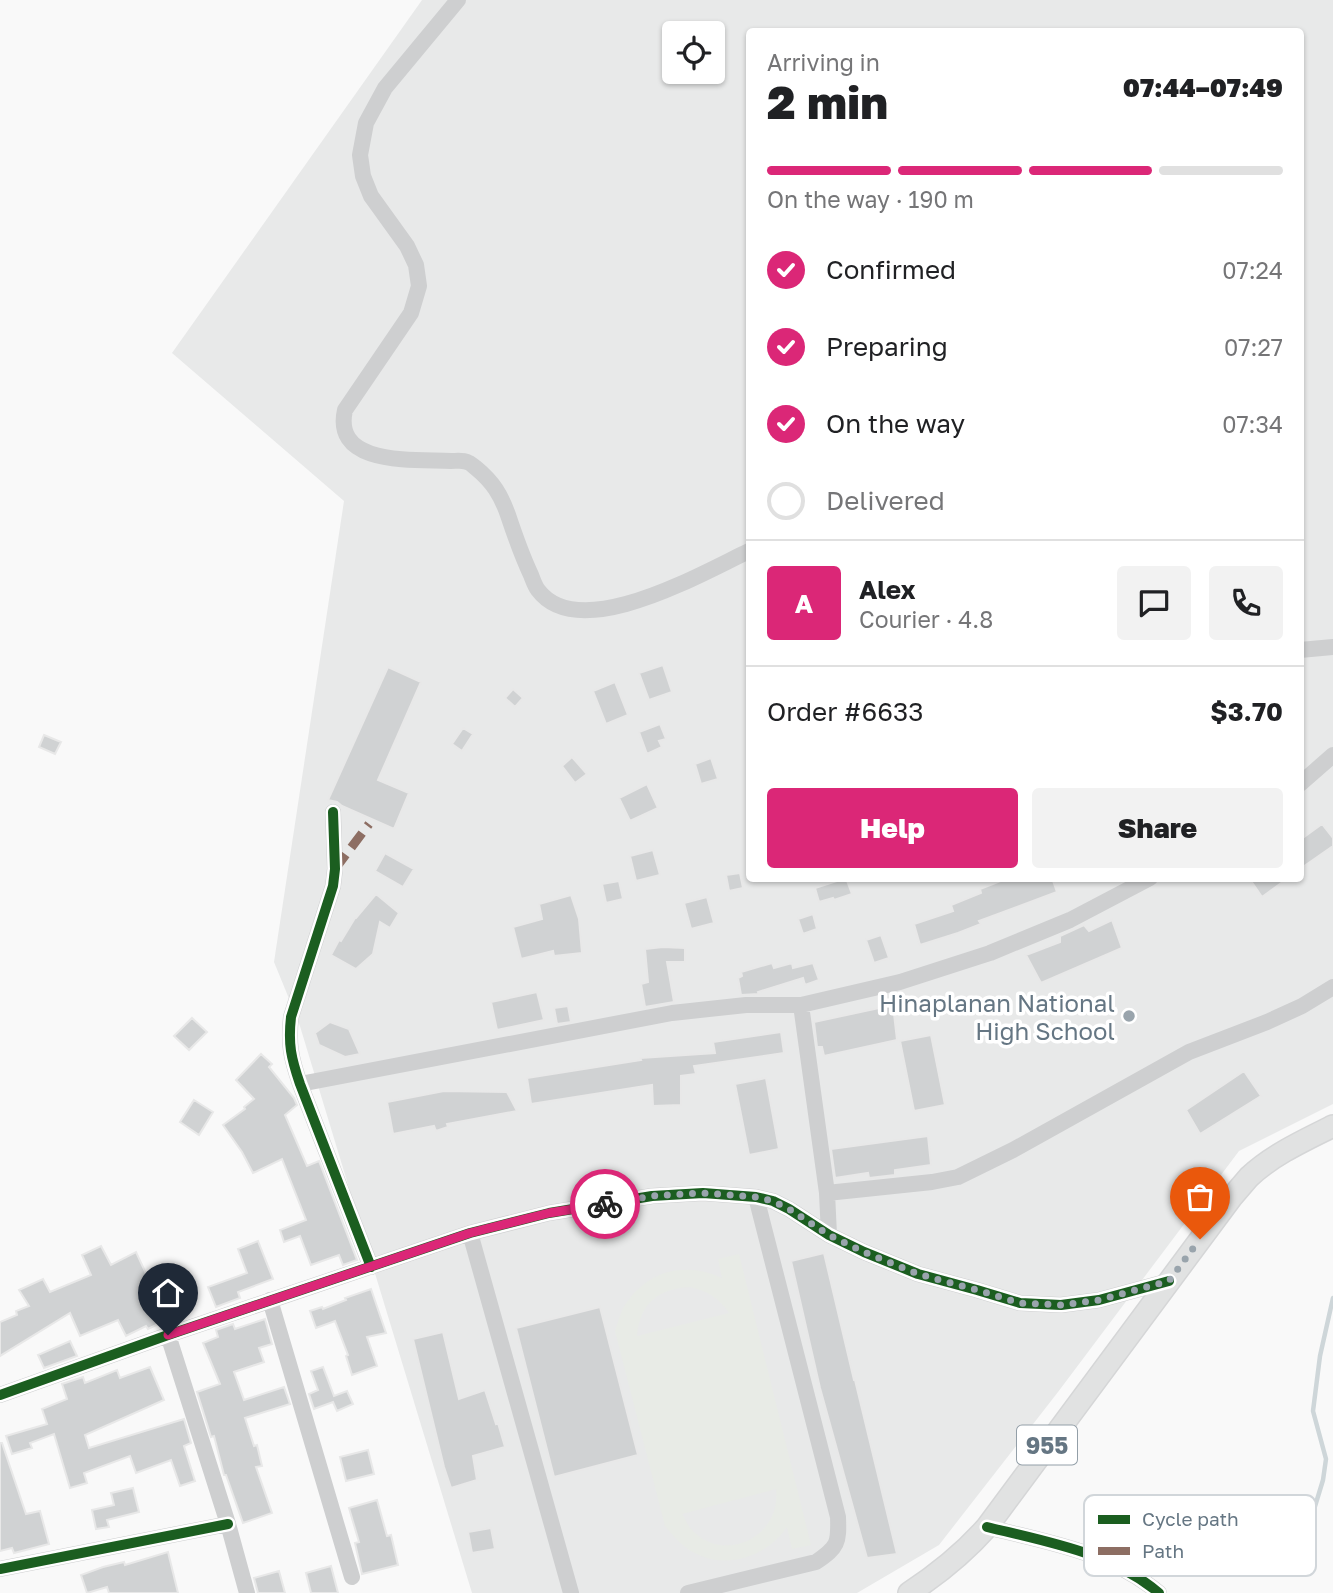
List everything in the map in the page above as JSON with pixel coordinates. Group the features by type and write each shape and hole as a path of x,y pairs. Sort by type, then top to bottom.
{"main road":[{"name":"955","path":"909,1593 960,1555 987,1527 1231,1198 1251,1176 1272,1160 1333,1126"}],"street":[{"path":"458,0 385,88 366,123 360,155 363,176 371,196 407,246 416,265 419,286 411,313 345,410 342,423 346,436 356,446 375,456 467,462 489,478 503,500 523,559 538,590 557,606 582,612 610,608 670,589 746,552"},
{"path":"1304,650 1333,647"},
{"path":"1304,780 1333,755"},
{"path":"333,812 333,886 291,1017 289,1039 292,1061 300,1084 371,1267"},
{"path":"300,1084 672,1013 746,1005 801,1005 900,982 990,953 1070,920 1142,882"},
{"path":"827,1193 958,1177 1013,1150 1189,1052 1267,1022 1302,1006 1333,987"},
{"path":"801,1005 827,1193 829,1235"},
{"path":"0,1395 470,1233 549,1213 652,1196 703,1193 773,1201 829,1235 864,1252 918,1274 1020,1303 1061,1305 1099,1300 1169,1281"},
{"path":"688,1593 816,1562 832,1551 839,1537 838,1517 756,1197"},
{"path":"470,1233 571,1593"},
{"path":"270,1300 352,1577"},
{"path":"168,1335 247,1593"},
{"path":"0,1569 228,1524"},
{"path":"987,1527 1084,1552"},
{"path":"1134,1576 1158,1593"}],"shaded area":[{"path":"422,0 1333,0 1333,1104 1239,1151 939,1545 857,1593 472,1593 299,1023 274,962 344,501 172,353"},
{"path":"739,1254 811,1545 792,1549 787,1527 779,1537 759,1552 735,1560 711,1559 694,1553 680,1543 665,1526 615,1331 625,1305 645,1284 668,1272 681,1270 694,1270 722,1278 718,1259","holes":["690,1287 712,1296 729,1313 637,1336 642,1315 653,1300 669,1291","776,1489 775,1506 770,1521 748,1541 733,1545 718,1545 703,1539 690,1528 682,1514"]}],"building":[{"path":"663,665 672,692 649,700 639,673"},
{"path":"388,667 421,682 378,780 409,793 394,829 328,800"},
{"path":"615,682 628,715 606,724 593,691"},
{"path":"513,689 523,698 515,707 505,698"},
{"path":"660,724 666,739 659,741 662,747 647,754 639,732"},
{"path":"463,728 473,734 462,751 452,744"},
{"path":"44,735 61,742 55,754 39,747"},
{"path":"572,757 587,774 575,783 562,766"},
{"path":"711,758 718,779 701,784 695,764"},
{"path":"647,784 658,808 630,821 619,798"},
{"path":"1322,824 1333,838 1333,846 1304,866 1304,837"},
{"path":"653,850 660,875 636,881 630,856"},
{"path":"385,853 414,869 403,887 375,871"},
{"path":"740,873 743,888 729,891 726,875"},
{"path":"619,881 623,899 606,903 602,884"},
{"path":"834,882 848,882 852,894 819,902 815,888"},
{"path":"998,882 1053,882 1057,892 979,921 981,924 958,933 920,945 914,924 953,911 951,905 981,893 980,889"},
{"path":"1252,882 1283,882 1262,897"},
{"path":"376,894 399,913 390,928 380,922 373,954 356,969 331,955 355,918"},
{"path":"571,895 579,919 582,953 554,956 553,951 521,959 513,927 542,919 539,904"},
{"path":"707,897 714,923 691,929 684,903"},
{"path":"813,914 817,929 803,934 798,919"},
{"path":"1112,920 1122,948 1041,983 1026,955 1060,942 1060,936 1084,925 1089,931"},
{"path":"881,935 889,958 874,963 866,940"},
{"path":"685,948 685,962 667,962 674,1002 645,1007 641,984 648,982 645,949"},
{"path":"772,963 774,968 792,963 793,968 813,963 819,980 805,985 803,978 758,992 759,994 741,995 738,978 742,976 741,972"},
{"path":"537,992 544,1020 497,1030 491,1002"},
{"path":"893,1005 897,1040 824,1056 822,1047 817,1047 814,1022"},
{"path":"568,1006 571,1022 557,1024 554,1008"},
{"path":"192,1018 207,1032 189,1050 174,1036"},
{"path":"330,1022 349,1029 360,1054 345,1057 319,1045 315,1033"},
{"path":"781,1032 784,1053 694,1066 696,1074 681,1076 681,1105 653,1106 652,1085 531,1104 527,1078 641,1060 640,1058 715,1053 713,1042"},
{"path":"931,1035 945,1105 914,1111 900,1041"},
{"path":"261,1054 272,1064 269,1067 294,1098 297,1105 285,1115 307,1166 319,1161 357,1260 343,1265 339,1255 311,1265 300,1236 284,1242 280,1230 306,1220 282,1159 253,1173 223,1125 254,1099 236,1080"},
{"path":"1244,1071 1261,1096 1200,1134 1186,1110"},
{"path":"766,1078 779,1149 749,1155 735,1084"},
{"path":"444,1091 507,1092 517,1111 447,1124 448,1127 436,1131 434,1126 393,1134 387,1102"},
{"path":"194,1100 213,1112 199,1135 180,1122"},
{"path":"928,1136 931,1165 895,1170 895,1175 869,1178 868,1173 835,1178 831,1149"},
{"path":"258,1241 273,1279 238,1292 240,1298 216,1307 208,1287 247,1273 238,1249"},
{"path":"101,1246 111,1265 136,1252 169,1319 126,1336 118,1320 80,1336 70,1313 0,1356 0,1322 29,1306 19,1290 43,1279 50,1292 91,1275 82,1255"},
{"path":"824,1253 897,1554 867,1558 820,1388 791,1261"},
{"path":"371,1289 386,1333 367,1337 377,1366 352,1375 346,1356 348,1355 335,1321 316,1328 310,1311 322,1307 323,1309"},
{"path":"600,1307 638,1455 554,1477 516,1328"},
{"path":"265,1319 272,1344 259,1348 264,1362 234,1372 244,1400 284,1387 290,1404 245,1418 254,1446 257,1445 262,1466 256,1467 272,1513 243,1523 197,1392 220,1384 203,1343 218,1337 216,1330 233,1324 235,1329"},
{"path":"443,1332 459,1399 485,1390 505,1447 473,1456 477,1480 451,1488 413,1339"},
{"path":"70,1341 77,1356 44,1368 38,1355"},
{"path":"150,1367 164,1400 85,1435 89,1448 184,1419 191,1443 184,1446 195,1481 180,1486 171,1460 136,1473 130,1456 84,1473 87,1483 70,1488 54,1434 30,1443 32,1448 12,1454 6,1436 47,1424 42,1409 67,1399 62,1384 83,1377 85,1383 117,1370 120,1378"},
{"path":"323,1367 334,1396 347,1391 353,1404 337,1411 333,1402 314,1409 309,1394 318,1390 311,1371"},
{"path":"0,1443 26,1514 40,1511 49,1544 14,1553 12,1548 0,1551"},
{"path":"368,1450 374,1474 346,1481 340,1457"},
{"path":"133,1488 139,1512 107,1520 109,1527 96,1529 92,1510 114,1505 111,1493"},
{"path":"377,1500 387,1536 391,1535 398,1565 362,1574 355,1543 359,1542 349,1508"},
{"path":"491,1528 495,1549 472,1553 468,1532"},
{"path":"168,1552 178,1593 109,1593 107,1587 87,1593 81,1575 103,1567 124,1562 125,1565"},
{"path":"331,1566 338,1593 311,1593 306,1573"},
{"path":"279,1571 285,1593 258,1593 254,1578"}],"waterway":[{"path":"1316,1503 1326,1459 1313,1411 1320,1356 1333,1298"}],"marked path":[{"path":"335,869 369,824"}],"cycle path":[{"path":"333,812 333,886 291,1017 290,1043 300,1084 371,1267"},
{"path":"0,1395 470,1233 549,1213 652,1196 703,1193 773,1201 829,1235 864,1252 918,1274 1020,1303 1061,1305 1099,1300 1169,1281"},
{"path":"0,1569 228,1524"},
{"path":"987,1527 1084,1553"},
{"path":"1135,1576 1159,1593"}],"way so far":[{"path":"605,1204 652,1196 703,1193 773,1201 829,1235 864,1252 918,1274 1020,1303 1061,1305 1099,1300 1169,1281 1200,1239"}],"place":[{"name":"Hinaplanan National High School","path":"1129,1016"}],"route":[{"path":"168,1335 470,1233 549,1213 605,1204"}]}
